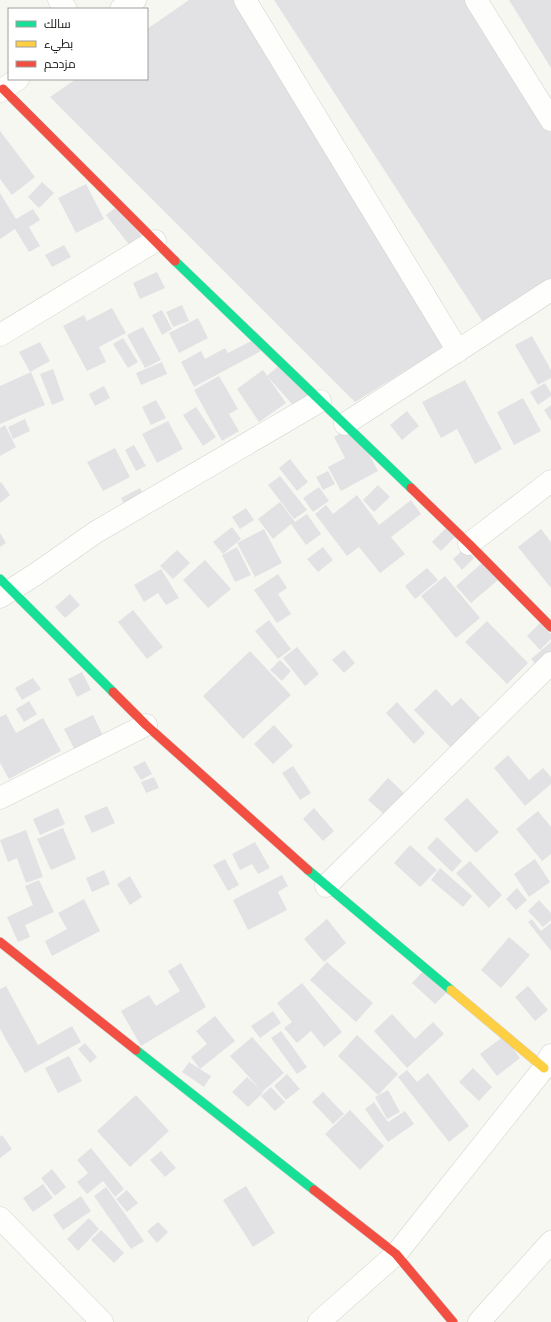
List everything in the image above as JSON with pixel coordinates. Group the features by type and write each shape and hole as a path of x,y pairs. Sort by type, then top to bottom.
{"street":[{"path":"59,0 65,8"},
{"path":"123,8 135,0"},
{"path":"245,0 458,351"},
{"path":"476,0 551,120"},
{"path":"7,86 155,241 469,544 551,627"},
{"path":"0,335 155,241"},
{"path":"345,424 551,290"},
{"path":"319,1322 396,1254 547,1061 326,886 146,725 4,589 96,532 320,401"},
{"path":"469,544 551,481"},
{"path":"326,886 551,663"},
{"path":"0,798 146,725"},
{"path":"0,942 396,1254 453,1322"},
{"path":"0,1218 102,1322"},
{"path":"479,1322 551,1242"}],"building":[{"path":"189,0 234,0 447,345 355,402 50,97 75,80 148,80 148,28"},
{"path":"274,0 467,0 551,133 551,281 484,324"},
{"path":"509,0 551,0 551,68"},
{"path":"0,131 35,177 12,195 0,179"},
{"path":"42,182 54,193 39,208 28,197"},
{"path":"86,184 104,219 76,233 58,198"},
{"path":"0,193 16,219 33,209 40,220 29,227 40,246 29,252 15,229 0,239"},
{"path":"119,205 142,237 130,246 106,215"},
{"path":"64,245 71,257 52,267 45,255"},
{"path":"157,272 165,288 140,299 133,283"},
{"path":"182,305 189,321 173,327 166,312"},
{"path":"112,308 126,333 99,347 106,362 87,371 63,326 84,315 87,321"},
{"path":"162,310 172,329 162,335 152,315"},
{"path":"198,318 208,338 179,353 169,333"},
{"path":"143,327 161,360 145,368 127,335"},
{"path":"532,336 551,370 551,378 538,385 515,345"},
{"path":"123,338 138,362 128,368 113,344"},
{"path":"255,339 261,351 194,387 181,362 201,351 205,359 225,348 228,353"},
{"path":"40,342 50,361 30,372 19,352"},
{"path":"162,362 167,374 141,385 136,373"},
{"path":"281,364 314,403 301,414 267,376"},
{"path":"53,369 64,400 52,405 40,374"},
{"path":"263,370 286,403 259,422 237,389"},
{"path":"31,372 45,405 0,424 0,386"},
{"path":"219,376 238,409 229,414 239,431 222,441 194,390"},
{"path":"465,380 502,449 475,464 457,429 441,438 422,402"},
{"path":"545,383 551,393 551,396 538,405 530,392"},
{"path":"104,386 110,398 95,406 89,394"},
{"path":"523,398 541,431 514,445 497,412"},
{"path":"156,400 166,418 151,425 142,407"},
{"path":"551,405 551,421 544,410"},
{"path":"196,407 216,437 203,446 183,415"},
{"path":"407,411 419,426 402,440 390,425"},
{"path":"25,419 30,431 13,439 8,427"},
{"path":"168,421 183,449 157,463 142,434"},
{"path":"5,425 16,447 0,456 0,428"},
{"path":"354,426 378,471 341,491 328,467 345,458 334,437"},
{"path":"134,445 146,466 136,471 125,450"},
{"path":"115,448 130,477 103,491 87,462"},
{"path":"290,459 308,482 297,491 279,468"},
{"path":"328,471 335,484 323,490 316,477"},
{"path":"280,476 307,510 294,519 268,485"},
{"path":"1,482 10,495 0,503 0,483"},
{"path":"378,485 390,497 374,512 363,500"},
{"path":"319,487 329,501 313,512 303,498"},
{"path":"140,488 149,505 130,515 121,498"},
{"path":"357,495 379,525 411,500 421,514 391,537 405,554 380,573 359,547 347,556 315,514 326,505 333,514"},
{"path":"280,502 295,522 307,514 321,534 306,545 291,524 273,539 258,519"},
{"path":"246,508 254,520 240,529 232,517"},
{"path":"232,527 241,539 223,554 213,542"},
{"path":"446,528 455,537 441,551 432,542"},
{"path":"264,529 282,563 255,577 237,543"},
{"path":"541,529 551,542 551,588 518,547"},
{"path":"0,533 6,543 0,547"},
{"path":"237,547 251,575 235,582 222,555"},
{"path":"323,547 333,560 318,572 307,559"},
{"path":"465,548 474,558 462,570 453,559"},
{"path":"177,550 190,563 173,579 160,566"},
{"path":"205,560 231,589 208,608 183,580"},
{"path":"482,563 498,580 471,603 456,586"},
{"path":"427,568 438,580 415,599 405,586"},
{"path":"161,569 179,598 166,605 158,593 144,602 134,585"},
{"path":"278,574 287,588 278,594 291,614 277,623 254,590"},
{"path":"445,576 480,618 456,638 421,596"},
{"path":"70,594 80,605 65,618 55,607"},
{"path":"133,610 163,647 147,659 118,622"},
{"path":"269,620 291,649 278,659 255,631"},
{"path":"487,621 528,663 507,684 465,642"},
{"path":"540,623 551,634 551,639 540,650 527,636"},
{"path":"551,642 551,660 540,669 531,659"},
{"path":"297,647 319,674 305,686 283,658"},
{"path":"344,650 355,663 344,673 332,660"},
{"path":"250,651 291,695 243,739 203,696"},
{"path":"280,660 291,671 282,681 270,670"},
{"path":"82,672 91,690 77,697 68,679"},
{"path":"33,678 41,689 22,700 15,688"},
{"path":"436,689 452,706 461,698 486,724 456,753 414,710"},
{"path":"29,701 37,714 24,722 16,709"},
{"path":"397,702 425,733 414,744 386,713"},
{"path":"6,714 16,733 43,718 61,751 9,779 0,763 0,717"},
{"path":"93,715 106,742 78,756 64,729"},
{"path":"274,725 293,746 273,764 254,744"},
{"path":"508,755 529,780 543,768 551,777 551,784 525,806 494,768"},
{"path":"145,761 152,774 141,780 133,767"},
{"path":"293,766 311,793 300,800 282,773"},
{"path":"154,777 159,788 146,793 141,782"},
{"path":"388,778 406,795 386,816 368,800"},
{"path":"467,798 499,832 476,853 444,819"},
{"path":"107,806 115,823 92,833 84,816"},
{"path":"58,808 65,824 40,835 33,819"},
{"path":"314,808 334,831 323,841 303,819"},
{"path":"538,811 551,827 551,854 542,861 516,829"},
{"path":"63,828 76,859 51,870 37,839"},
{"path":"26,830 43,877 26,883 17,858 8,862 0,840"},
{"path":"437,837 462,861 452,872 427,848"},
{"path":"255,842 270,868 258,874 252,864 240,870 232,854"},
{"path":"410,845 437,870 420,887 394,863"},
{"path":"225,859 239,885 228,891 213,865"},
{"path":"535,859 550,882 529,897 514,874"},
{"path":"470,861 502,895 489,908 456,873"},
{"path":"440,868 472,896 463,907 431,880"},
{"path":"104,870 110,884 92,892 86,878"},
{"path":"282,875 288,886 278,892 287,910 248,930 233,900"},
{"path":"130,876 142,897 130,905 117,884"},
{"path":"39,880 54,912 25,925 30,937 18,942 7,917 33,905 25,886"},
{"path":"517,888 527,900 516,910 506,899"},
{"path":"84,899 100,931 52,956 45,941 67,929 58,913"},
{"path":"539,900 551,913 551,920 543,927 528,911"},
{"path":"327,919 346,943 324,962 304,939"},
{"path":"532,919 541,931 551,923 551,951 528,922"},
{"path":"509,937 530,955 501,988 481,970"},
{"path":"327,962 373,1003 356,1022 310,980"},
{"path":"181,963 206,1007 141,1046 121,1011 149,995 156,1006 180,991 168,971"},
{"path":"425,969 448,991 435,1004 412,983"},
{"path":"302,983 342,1032 324,1047 311,1031 297,1043 284,1028 292,1022 277,1003"},
{"path":"6,986 38,1045 72,1026 81,1042 25,1073 0,1029 0,989"},
{"path":"528,986 548,1010 535,1021 515,997"},
{"path":"273,1011 281,1023 260,1038 251,1026"},
{"path":"392,1014 415,1039 433,1022 444,1034 407,1068 374,1031"},
{"path":"215,1016 235,1041 200,1069 191,1057 207,1044 196,1031"},
{"path":"281,1031 307,1067 297,1074 271,1038"},
{"path":"357,1035 398,1074 378,1095 338,1056"},
{"path":"504,1036 520,1058 497,1076 480,1054"},
{"path":"252,1037 284,1073 262,1092 263,1093 248,1107 232,1092 247,1077 259,1088 230,1056"},
{"path":"85,1043 97,1057 90,1063 78,1049"},
{"path":"69,1056 82,1081 58,1093 45,1068"},
{"path":"189,1062 211,1076 204,1087 182,1072"},
{"path":"473,1068 492,1087 479,1101 459,1082"},
{"path":"407,1070 417,1082 428,1073 469,1126 449,1142 398,1077"},
{"path":"287,1074 300,1089 286,1100 274,1086"},
{"path":"271,1087 285,1102 275,1111 261,1096"},
{"path":"388,1090 400,1112 387,1119 375,1097"},
{"path":"323,1092 344,1114 333,1124 312,1102"},
{"path":"136,1095 169,1131 130,1167 97,1131"},
{"path":"374,1102 388,1122 405,1111 414,1124 388,1142 365,1109"},
{"path":"350,1110 384,1146 360,1170 325,1134"},
{"path":"2,1135 12,1149 0,1158 0,1137"},
{"path":"91,1148 124,1189 115,1197 103,1181 87,1194 77,1182 88,1173 77,1160"},
{"path":"161,1151 176,1168 165,1177 150,1160"},
{"path":"52,1169 66,1187 55,1196 41,1178"},
{"path":"43,1184 53,1198 33,1212 23,1198"},
{"path":"246,1186 275,1233 253,1247 223,1200"},
{"path":"106,1187 144,1241 131,1249 94,1196"},
{"path":"127,1190 138,1203 127,1212 116,1199"},
{"path":"81,1196 91,1211 63,1230 53,1215"},
{"path":"89,1218 99,1229 78,1251 67,1239"},
{"path":"158,1222 168,1232 157,1243 147,1231"},
{"path":"101,1230 124,1253 114,1263 91,1240"}],"traffic: fast":[{"path":"175,261 411,488"},
{"path":"0,579 113,692"},
{"path":"308,870 451,990"},
{"path":"136,1050 314,1190"}],"traffic: slow":[{"path":"451,990 544,1068"}],"traffic: jam":[{"path":"3,89 175,261"},
{"path":"411,488 551,627"},
{"path":"113,692 146,725 308,870"},
{"path":"0,942 136,1050"},
{"path":"314,1190 396,1254 453,1322"}]}
